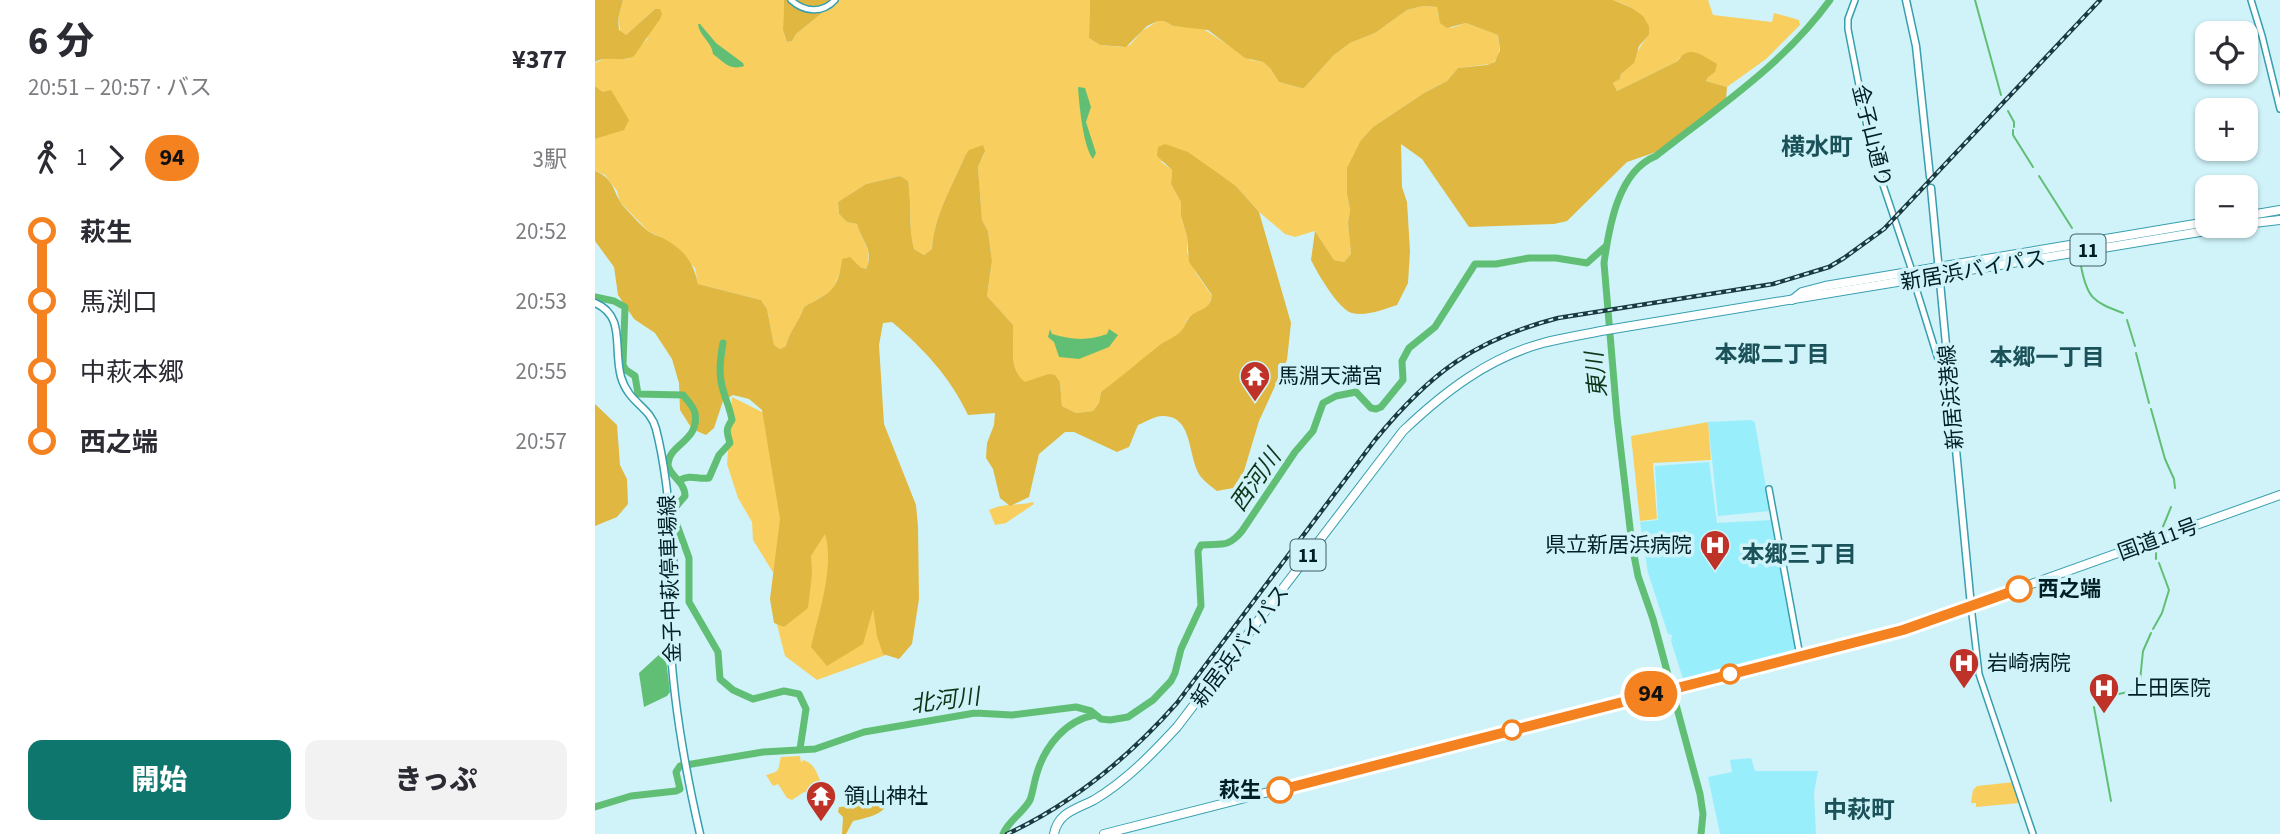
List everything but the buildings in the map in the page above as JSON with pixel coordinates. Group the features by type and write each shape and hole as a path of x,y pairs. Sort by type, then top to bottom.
{"highway":[{"path":"2258,214 2280,210"},
{"path":"2258,223 2280,220"},
{"name":"新居浜バイパス","path":"1054,834 1061,817 1118,783 1147,759 1177,727 1403,431 1435,400 1462,380 1496,361 1541,344 1601,331 1792,300 2195,224"},
{"name":"新居浜バイパス","path":"1792,300 1802,292 1912,271 1940,271 2195,232"},
{"name":"国道11号","path":"1104,834 1903,630 2280,495"}],"main road":[{"path":"1906,0 1916,46 1930,177"},
{"name":"新居浜港線","path":"1931,188 1971,606"},
{"name":"金子中萩停車場線","path":"595,303 613,315 618,367 624,385 628,395 654,422 661,454 673,549 670,636 685,766 700,834"}],"street":[{"path":"790,0 807,10 829,6 835,0"},
{"name":"金子山通り","path":"1855,0 1847,29 1872,152 1912,271"},
{"path":"2251,0 2280,108"},
{"path":"1916,288 1938,359 1949,380"},
{"path":"1769,489 1800,656"},
{"path":"1971,606 1979,674 2033,834"}],"shaded area":[{"path":"595,0 623,0 618,19 619,30 626,35 655,9 660,9 662,14 634,56 595,62"},
{"path":"623,0 784,0 783,30 787,42 792,41 796,34 838,0 1090,0 1089,38 1100,45 1130,45 1142,31 1158,21 1173,26 1202,28 1251,60 1263,62 1279,82 1301,88 1350,43 1375,33 1407,10 1423,6 1437,7 1439,18 1451,28 1466,23 1498,35 1499,51 1491,64 1458,68 1447,81 1373,127 1361,140 1347,194 1351,254 1344,262 1334,260 1315,231 1295,237 1285,234 1259,212 1236,186 1211,171 1160,161 1172,170 1171,184 1181,202 1187,252 1196,273 1212,296 1208,308 1187,319 1184,329 1101,392 1099,403 1093,411 1076,413 1062,406 1060,382 1048,374 1025,383 1019,377 1013,356 1013,325 987,296 992,261 988,231 982,220 978,167 985,152 965,156 940,213 932,249 924,255 914,249 908,182 900,176 866,184 838,202 839,214 847,222 857,224 869,256 866,269 860,267 840,272 833,290 804,307 786,346 780,349 774,345 767,309 761,300 698,284 695,268 664,239 648,231 620,202 617,191 605,175 595,171 595,139 603,136 603,92 595,86 595,63 608,57 628,59 647,39 655,9 626,35 621,34 618,19"},
{"path":"784,0 838,0 796,34 792,41 787,42 783,30"},
{"path":"1090,0 1613,0 1632,8 1643,16 1649,26 1649,35 1639,46 1634,63 1613,83 1617,91 1691,52 1717,64 1715,72 1706,81 1727,87 1726,99 1656,152 1627,162 1567,221 1554,224 1469,227 1422,159 1401,144 1402,187 1407,202 1410,251 1408,283 1397,305 1357,314 1347,310 1335,298 1311,260 1315,231 1334,260 1344,262 1351,254 1347,168 1361,140 1373,127 1447,81 1458,68 1495,62 1500,50 1498,35 1466,23 1447,28 1440,23 1437,7 1423,6 1407,10 1375,33 1350,43 1301,88 1279,82 1263,62 1245,58 1208,30 1173,26 1158,21 1147,26 1126,47 1100,45 1089,38"},
{"path":"1613,0 1708,0 1713,15 1772,22 1774,13 1799,20 1800,25 1766,59 1727,87 1706,81 1708,77 1680,57 1678,61 1617,91 1613,83 1620,79 1649,35 1642,16"},
{"path":"698,24 744,66 731,67 713,54"},
{"path":"595,86 603,92 611,90 629,120 624,130 595,139"},
{"path":"1078,87 1085,88 1091,107 1086,122 1096,153 1093,159 1084,135"},
{"path":"1165,144 1188,152 1236,186 1259,212 1291,323 1287,360 1259,421 1244,471 1233,488 1217,491 1204,481 1197,469 1185,430 1174,418 1161,416 1138,425 1129,447 1117,452 1074,432 1065,432 1039,454 1029,497 1010,506 1000,498 993,469 986,458 995,413 968,415 953,388 925,353 892,322 883,323 879,345 884,424 916,505 918,526 919,599 912,644 899,659 883,654 873,609 863,644 827,666 811,647 827,576 828,547 825,534 811,556 808,608 784,627 774,623 770,599 780,519 762,410 749,399 733,395 723,401 714,428 706,435 692,429 680,410 679,383 672,359 655,333 634,319 618,295 614,267 595,241 595,171 611,183 621,203 642,226 682,252 693,269 698,284 761,300 767,309 774,345 780,349 786,346 804,307 826,294 835,285 842,259 850,257 866,269 869,256 857,224 847,222 839,214 838,202 866,184 900,176 908,181 914,249 924,255 932,249 940,213 965,156 969,150 983,145 985,151 978,167 982,220 988,231 992,261 987,296 1013,325 1013,356 1019,376 1025,382 1048,374 1055,375 1060,382 1062,406 1076,413 1093,411 1099,403 1101,392 1179,333 1189,318 1207,307 1211,300 1212,295 1189,262 1181,202 1171,184 1172,170 1157,156 1158,147"},
{"path":"1050,329 1052,334 1073,338 1100,336 1107,334 1109,329 1118,335 1109,347 1079,359 1059,357 1054,342 1048,337"},
{"path":"732,397 794,428 905,648 817,680 785,656 771,601 774,574 753,540 752,522 738,498 727,464"},
{"path":"595,404 617,425 620,465 627,479 628,504 617,517 595,526"},
{"path":"1752,420 1755,423 1770,511 1718,516 1708,422"},
{"path":"1708,422 1711,460 1653,463 1657,519 1640,521 1631,436"},
{"name":"県立新居浜病院","path":"1709,462 1717,523 1772,520 1796,652 1684,682 1671,641 1672,635 1668,634 1648,573 1640,522 1658,520 1655,466"},
{"path":"1034,504 1006,523 995,525 989,510 1000,506"},
{"path":"663,651 670,692 644,707 639,673"},
{"path":"800,756 801,763 803,760 812,765 826,790 819,796 804,792 792,800 787,798 778,784 773,786 766,775 777,771 781,757"},
{"path":"1751,758 1755,771 1818,771 1814,793 1816,834 1720,834 1708,777 1732,772 1730,760"},
{"path":"2014,782 2020,803 1976,807 1976,803 1971,803 1973,790 1977,786"},
{"path":"890,788 891,796 885,808 874,815 853,821 846,834 842,834 843,817 838,812 839,807 850,806"}],"waterway":[{"name":"東川","path":"1701,834 1703,814 1700,794 1653,619 1638,576 1632,545 1617,417 1604,263 1606,249 1618,202 1633,174 1643,163 1656,156 1771,65 1812,23 1830,0"},
{"path":"1975,0 2001,95"},
{"path":"2008,111 2014,127"},
{"path":"2013,130 2013,135 2033,167"},
{"path":"2039,176 2072,228"},
{"name":"西河川","path":"595,807 631,796 676,791 680,789 676,772 680,766 763,752 815,749 864,732 975,713 1012,715 1076,707 1091,711 1101,719 1128,717 1153,700 1175,673 1181,649 1201,606 1198,551 1201,545 1228,543 1237,537 1295,452 1313,431 1323,403 1336,396 1356,392 1371,408 1381,407 1403,380 1402,361 1409,348 1435,327 1475,264 1496,264 1529,258 1556,258 1587,263 1606,246"},
{"path":"2081,266 2086,285 2093,297 2105,306 2123,313"},
{"path":"595,297 614,301 625,307 623,365 635,376 638,394 683,395 694,411 693,430 673,452 668,464 680,482 685,496 673,514 689,558 689,602 718,652 720,679 733,690 753,699 784,691 799,694 806,709 800,749"},
{"path":"2127,320 2135,346"},
{"path":"680,480 688,477 709,478 719,455 730,443 727,431 732,420 720,374 723,343"},
{"path":"2136,353 2149,403"},
{"path":"2151,409 2175,488"},
{"path":"2160,534 2171,507"},
{"path":"2156,544 2156,559"},
{"path":"2153,629 2162,613 2169,590 2159,563"},
{"path":"2108,696 2139,690 2143,651 2151,633"},
{"path":"2097,700 2104,698"},
{"path":"2094,707 2111,801"},
{"name":"西河川","path":"1003,834 1030,800 1036,776 1051,744 1075,722 1095,715"}],"railway":[{"path":"1007,834 1032,822 1078,793 1120,760 1159,723 1177,703 1375,440 1395,416 1435,378 1456,362 1502,337 1558,318 1773,284 1829,267 1884,229 2100,0"}],"bus line":[{"name":"94","path":"1280,790 1903,630 2019,589"}],"place":[{"name":"馬淵天満宮","path":"1255,403"},
{"name":"県立新居浜病院","path":"1715,572"},
{"name":"西之端","path":"2019,589"},
{"name":"岩崎病院","path":"1964,690"},
{"name":"上田医院","path":"2104,715"},
{"name":"萩生","path":"1280,790"},
{"name":"領山神社","path":"821,823"}],"district":[{"name":"横水町","path":"1817,147"},
{"name":"本郷二丁目","path":"1772,354"},
{"name":"本郷一丁目","path":"2047,357"},
{"name":"本郷三丁目","path":"1799,554"},
{"name":"中萩町","path":"1859,810"}],"water label":[{"name":"北河川","path":"945,700"}]}
